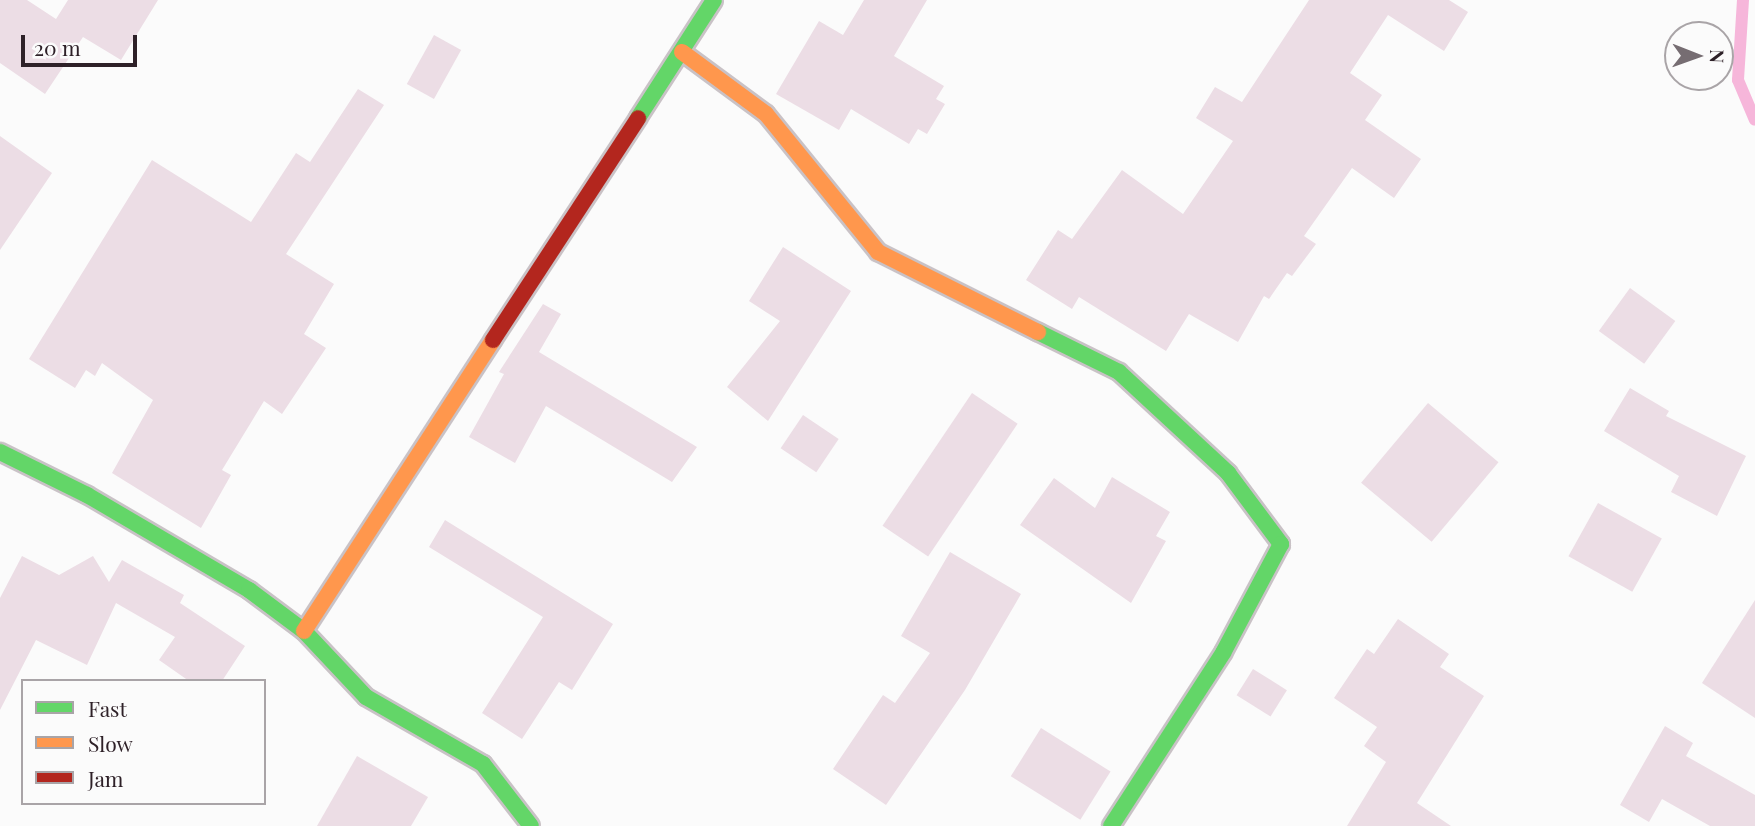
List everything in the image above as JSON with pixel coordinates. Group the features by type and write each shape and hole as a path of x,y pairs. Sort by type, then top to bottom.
{"street":[{"path":"304,631 714,0"},
{"path":"682,51 766,114 878,252 1119,372 1228,473 1280,544 1223,653 1111,826"},
{"path":"0,452 237,583 304,631 366,697 483,764 531,826"}],"building":[{"path":"0,0 27,0 56,19 68,0 158,0 121,60 83,37 45,94 0,63"},
{"path":"864,0 927,0 894,56 944,86 936,99 945,104 927,134 918,129 909,144 851,109 839,130 776,94 819,21 843,35"},
{"path":"1309,0 1449,0 1468,12 1444,51 1388,15 1350,73 1382,95 1365,120 1421,159 1394,198 1352,168 1304,236 1316,244 1292,276 1287,273 1269,299 1264,296 1238,342 1189,314 1166,351 1079,297 1072,309 1026,280 1058,230 1072,239 1122,170 1183,214 1233,141 1196,118 1215,87 1242,102"},
{"path":"434,35 461,50 434,99 407,84"},
{"path":"358,89 384,105 286,254 334,284 304,334 326,348 282,414 264,401 222,470 231,475 201,528 112,473 153,400 102,363 95,376 86,370 75,388 29,359 152,160 251,222 296,153 310,162"},
{"path":"0,136 52,173 0,250"},
{"path":"783,247 851,291 768,421 727,387 780,321 749,301"},
{"path":"1630,288 1675,321 1644,364 1599,331"},
{"path":"543,304 561,314 539,352 697,447 672,482 546,406 515,463 469,437 504,374 499,372"},
{"path":"1630,388 1669,411 1666,416 1746,456 1717,516 1671,492 1679,476 1604,431"},
{"path":"972,393 1018,424 928,556 883,526"},
{"path":"1428,403 1498,462 1432,542 1361,483"},
{"path":"803,415 839,439 816,472 781,448"},
{"path":"1112,477 1170,512 1156,536 1166,541 1131,603 1020,525 1054,478 1095,508"},
{"path":"1598,503 1662,538 1632,592 1568,556"},
{"path":"445,520 613,624 572,690 559,682 522,739 482,713 543,617 429,547"},
{"path":"950,552 1021,594 965,690 886,805 833,769 883,695 895,703 930,653 901,636"},
{"path":"22,556 59,575 93,556 109,582 122,560 184,595 180,603 245,646 223,679 186,679 159,660 175,637 116,603 87,665 36,640 0,710 0,598"},
{"path":"1755,600 1755,718 1702,683"},
{"path":"1398,619 1449,654 1440,667 1484,696 1417,803 1451,826 1347,826 1386,762 1364,746 1377,727 1334,698 1367,649 1374,654"},
{"path":"1253,669 1287,690 1270,716 1237,695"},
{"path":"1665,726 1693,743 1686,756 1755,795 1755,826 1710,826 1662,799 1649,822 1620,805"},
{"path":"1041,728 1111,771 1080,820 1011,776"},
{"path":"357,756 428,797 411,826 317,826"}],"waterway":[{"path":"1743,0 1738,80 1755,120"}],"traffic: fast":[{"path":"638,118 714,0"},
{"path":"1038,332 1119,372 1228,473 1281,544 1223,653 1111,826"},
{"path":"0,452 87,495 249,590 304,631 366,697 483,764 531,826"}],"traffic: slow":[{"path":"682,52 766,114 878,252 1038,332"},
{"path":"304,631 493,340"}],"traffic: jam":[{"path":"493,340 638,118"}]}
